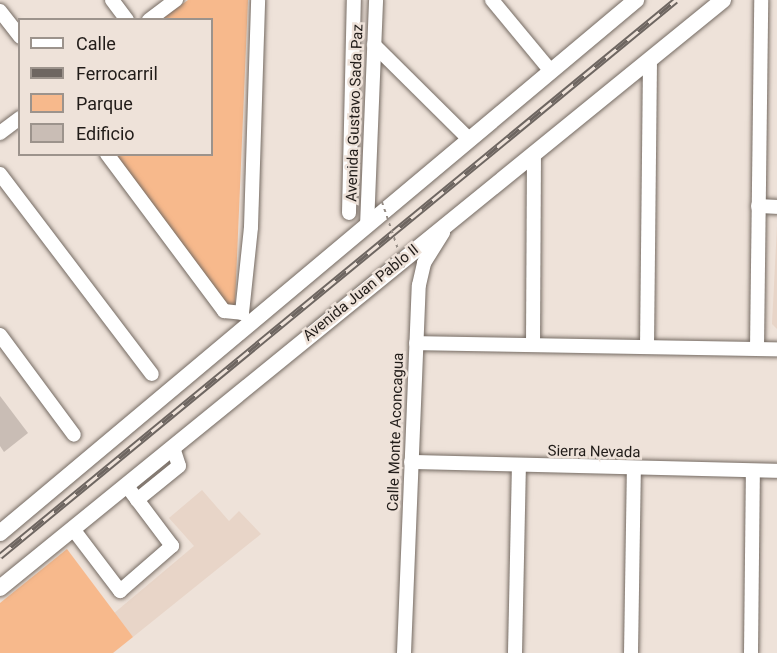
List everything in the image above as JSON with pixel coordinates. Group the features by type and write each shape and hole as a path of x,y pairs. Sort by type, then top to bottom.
{"main road":[{"name":"Avenida Juan Pablo II","path":"0,588 451,220 650,63 723,0"},
{"path":"0,533 367,226 631,1"}],"street":[{"path":"112,0 126,18"},
{"path":"152,18 176,0"},
{"path":"108,156 224,311 242,313 247,295 258,0"},
{"name":"Avenida Gustavo Sada Paz","path":"349,213 354,0"},
{"name":"Avenida Gustavo Sada Paz","path":"367,226 376,0"},
{"path":"492,0 550,70"},
{"path":"757,348 761,0"},
{"path":"0,11 18,34"},
{"path":"374,45 469,139"},
{"path":"647,347 650,63"},
{"path":"0,133 18,120"},
{"path":"533,344 534,153"},
{"path":"0,174 152,374"},
{"path":"758,206 777,207"},
{"name":"Calle Monte Aconcagua","path":"405,653 416,343 421,273 451,220"},
{"path":"0,335 74,435"},
{"path":"416,343 777,349"},
{"path":"137,500 179,466 173,447"},
{"name":"Sierra Nevada","path":"411,462 519,467 777,471"},
{"path":"515,653 519,467"},
{"path":"631,653 634,469"},
{"path":"751,653 753,471"},
{"path":"73,529 120,591 172,546 126,485"}],"path":[{"path":"382,202 404,267"}],"shaded area":[{"path":"777,226 777,329 772,324"},
{"path":"202,490 229,521 239,511 261,534 133,637 113,614 194,546 169,518"}],"green space":[{"path":"188,0 248,0 235,304 229,307 117,156 213,156 213,18 163,18"},
{"path":"67,549 133,637 113,653 0,653 0,603"}],"building":[{"path":"0,396 28,433 4,452 0,446"}],"railway":[{"path":"0,556 676,0"}]}
